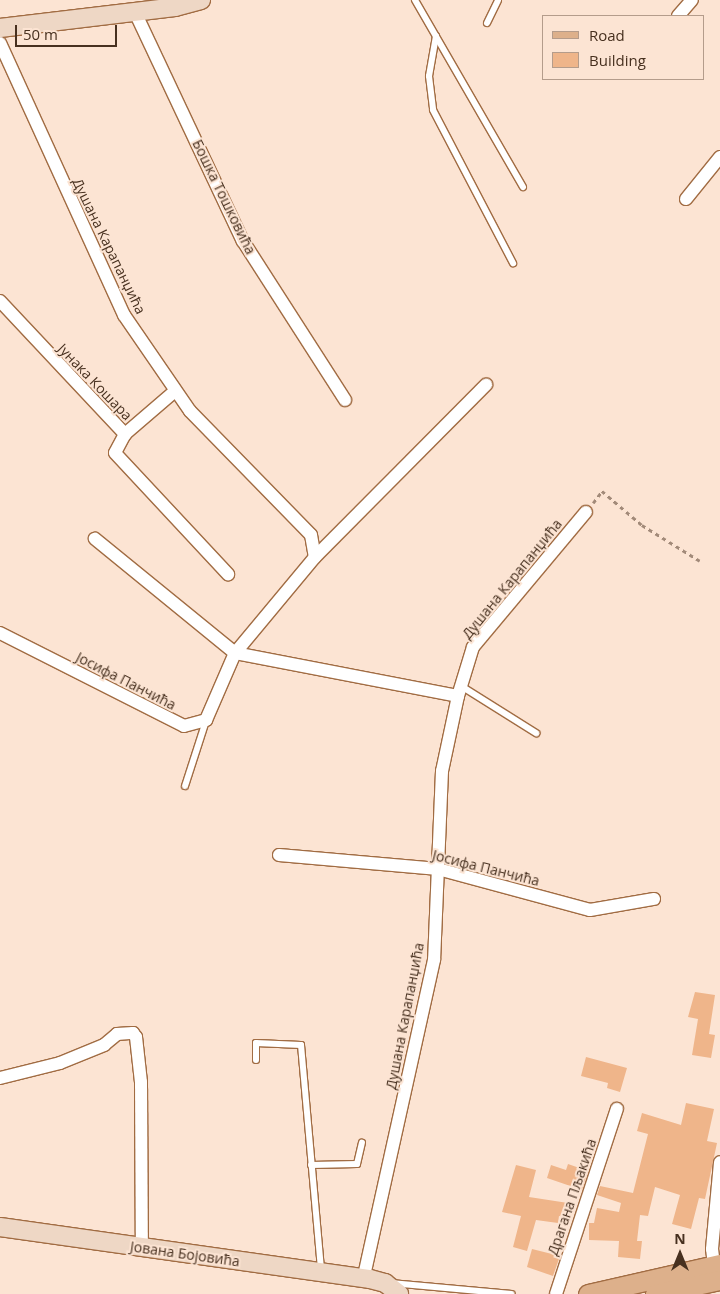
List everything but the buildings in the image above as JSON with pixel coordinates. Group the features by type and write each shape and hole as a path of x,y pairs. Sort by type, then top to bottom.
{"main road":[{"path":"0,28 135,12 201,0"},
{"name":"Јована Бојовића","path":"0,1227 321,1273 375,1284"},
{"path":"588,1294 718,1274"},
{"path":"655,1294 718,1274"},
{"path":"375,1284 398,1294"}],"street":[{"path":"679,15 692,0"},
{"name":"Бошка Тошковића","path":"135,12 243,241 345,400"},
{"name":"Душана Карапанџића","path":"0,43 124,315 174,392 311,534 315,557"},
{"path":"686,199 720,157"},
{"name":"Јунака Кошара","path":"0,301 12,318 125,434 174,392"},
{"path":"206,720 235,653 315,557 486,385"},
{"path":"125,434 115,453 228,574"},
{"name":"Душана Карапанџића","path":"375,1284 434,960 442,771 460,691 473,647 586,512"},
{"path":"95,539 235,653 460,691"},
{"name":"Јосифа Панчића","path":"0,633 184,726 206,720"},
{"name":"Јосифа Панчића","path":"279,855 438,869 590,910 654,899"},
{"path":"0,1078 60,1063 104,1045 117,1034 133,1033 136,1037 141,1082 142,1247"},
{"name":"Драгана Пљакића","path":"556,1294 617,1109"},
{"path":"718,1274 712,1250 720,1162"}],"lane":[{"path":"415,0 523,187"},
{"path":"487,22 498,0"},
{"path":"436,36 429,76 433,110 513,263"},
{"path":"460,691 536,733"},
{"path":"185,786 206,720"},
{"path":"256,1060 256,1043 301,1045 321,1273"},
{"path":"312,1165 357,1164 362,1143"},
{"path":"375,1284 426,1284 512,1294"}],"path":[{"path":"586,512 602,491 642,526 700,561"}]}
